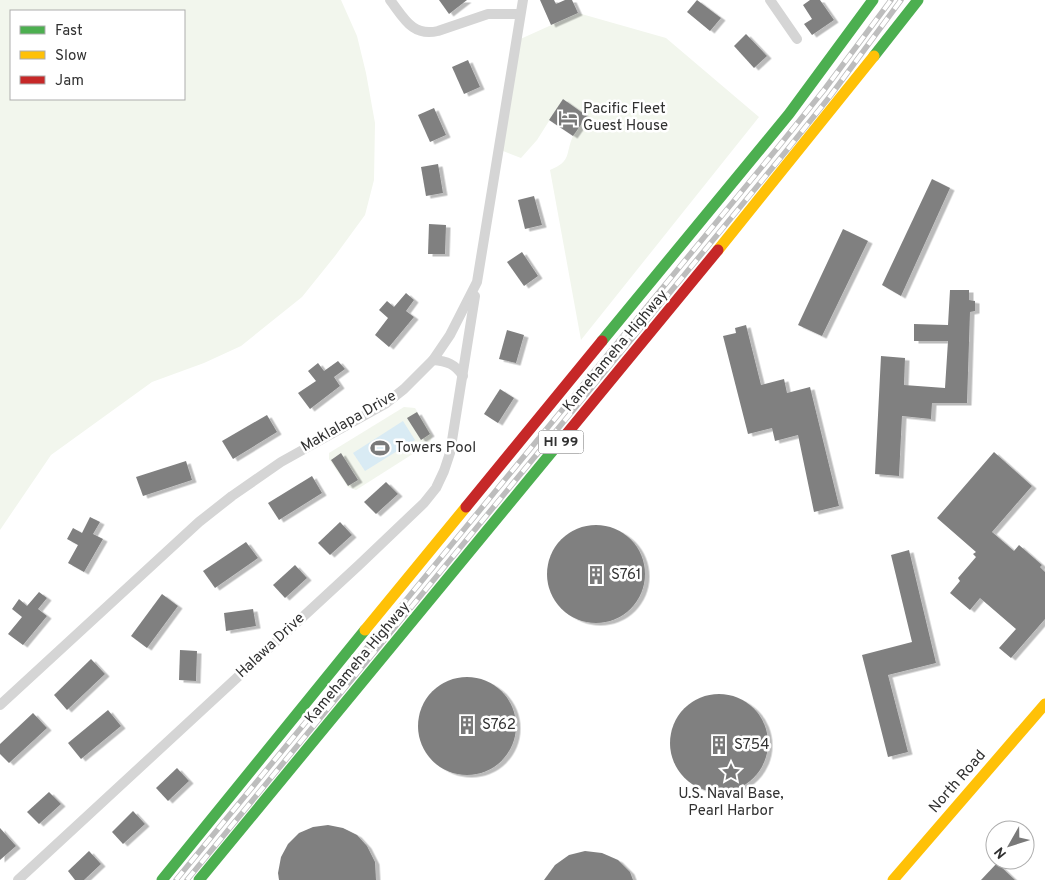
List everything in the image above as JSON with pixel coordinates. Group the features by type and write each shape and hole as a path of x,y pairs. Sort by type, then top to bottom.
{"main road":[{"name":"Kamehameha Highway","path":"162,880 321,683 789,114 872,0"},
{"name":"Kamehameha Highway","path":"199,880 706,266 918,0"},
{"name":"North Road","path":"893,880 1045,704"}],"street":[{"path":"390,0 411,26 419,32 438,31 488,14 520,14"},
{"name":"Maklalapa Drive","path":"0,705 199,522 281,462 384,404 404,389 433,360 450,335 477,282 523,0"},
{"path":"770,0 797,39"},
{"name":"Halawa Drive","path":"18,880 352,572 424,503 436,488 450,453 477,282"},
{"path":"433,360 449,363 457,368 463,376"}],"shaded area":[{"path":"0,0 341,0 357,36 375,123 374,180 365,215 302,297 241,346 204,363 152,382 51,455 0,530"},
{"path":"578,13 666,38 759,117 581,340 550,170 565,160 573,136 587,116 563,99 537,140 521,158 498,149 516,41"},
{"name":"Towers Pool","path":"404,407 415,408 432,436 430,443 356,490 348,487 329,459 329,453"},
{"path":"403,421 415,440 365,471 353,453"}],"building":[{"path":"439,0 467,0 449,14"},
{"path":"540,0 554,0 556,4 565,0 572,0 578,13 551,25"},
{"path":"697,0 721,18 710,31 687,12"},
{"path":"810,0 820,0 834,20 812,35 804,24 812,19 803,5"},
{"path":"746,34 767,56 754,68 734,46"},
{"path":"468,60 480,87 464,94 452,67"},
{"name":"Pacific Fleet Guest House","path":"563,99 587,116 573,136 549,120"},
{"path":"434,108 446,135 430,142 418,115"},
{"path":"438,164 443,193 426,196 421,167"},
{"path":"932,179 950,188 901,296 882,285"},
{"path":"534,196 542,225 525,229 518,200"},
{"path":"429,224 446,225 445,254 428,254"},
{"path":"843,229 868,241 822,336 798,325"},
{"path":"522,252 538,276 524,286 507,262"},
{"path":"950,290 969,290 969,300 975,301 975,311 970,312 967,403 932,403 931,419 902,416 899,476 875,474 881,356 905,358 904,385 945,388 948,341 914,341 914,324 948,325"},
{"path":"406,293 414,300 406,311 414,317 389,347 375,335 388,318 379,310 387,301 394,307"},
{"path":"746,325 761,385 784,379 787,393 810,387 839,506 814,512 798,435 775,441 772,428 748,434 723,336 736,333 735,328"},
{"path":"507,330 524,335 516,363 499,359"},
{"path":"338,361 345,369 334,377 340,386 310,409 298,393 316,381 308,371 318,363 324,371"},
{"path":"500,389 514,398 498,423 484,414"},
{"path":"417,412 430,434 421,440 407,418"},
{"path":"267,415 277,432 233,459 222,441"},
{"path":"994,452 1032,486 992,532 1014,551 1019,545 1042,565 1040,567 1045,572 1045,619 1011,658 999,648 1016,629 980,598 970,610 950,593 960,581 958,578 976,557 973,554 976,552 937,518"},
{"path":"341,453 358,480 348,486 331,460"},
{"path":"186,461 192,480 143,496 136,477"},
{"path":"312,476 322,493 279,520 268,503"},
{"path":"386,482 398,494 376,514 364,502"},
{"path":"90,517 100,522 93,534 103,539 84,572 68,563 78,545 67,539 73,528 82,533"},
{"path":"340,522 352,535 330,555 318,543"},
{"name":"S761","path":"596,525 606,526 623,533 637,547 644,564 644,584 637,601 623,615 606,622 596,623 586,622 569,615 555,601 548,584 547,574 548,564 555,547 569,533 586,526"},
{"path":"246,542 258,558 215,588 203,571"},
{"path":"909,550 936,663 888,675 908,752 888,757 862,655 912,642 891,555"},
{"path":"295,565 307,578 285,598 273,585"},
{"path":"39,592 47,598 38,609 47,616 23,645 8,634 22,617 12,609 19,599 27,606"},
{"path":"162,594 178,606 147,648 131,636"},
{"path":"253,609 256,626 226,631 224,613"},
{"path":"180,650 197,651 196,681 179,680"},
{"path":"91,659 105,674 67,710 54,695"},
{"name":"S762","path":"467,677 477,678 494,685 508,699 515,716 515,736 508,753 494,767 477,774 467,775 457,774 440,767 426,753 419,736 418,726 419,716 426,699 440,685 457,678"},
{"name":"S754","path":"719,694 729,695 746,702 760,716 767,733 767,753 760,770 746,784 729,791 719,792 709,791 692,784 678,770 671,753 670,743 671,733 678,716 692,702 709,695"},
{"path":"108,710 121,726 81,759 68,743"},
{"path":"33,713 47,728 9,763 0,754 0,744"},
{"path":"177,768 189,781 168,801 156,788"},
{"path":"49,792 61,804 39,824 27,812"},
{"path":"133,811 145,824 123,844 112,832"},
{"path":"328,825 343,828 357,835 367,846 375,862 376,880 279,880 278,873 281,857 288,844 299,833 313,827"},
{"path":"0,828 16,846 0,860"},
{"path":"89,851 101,864 84,880 75,880 68,871"},
{"path":"585,851 602,853 618,860 630,872 633,880 544,880 555,865 569,855"},
{"path":"990,870 1004,870 1015,880 981,880"}],"railway":[{"path":"176,880 779,146 824,90 891,0"},
{"path":"187,880 787,150 831,95 901,0"}],"traffic: fast":[{"path":"602,341 789,114 873,0"},
{"path":"874,56 918,0"},
{"path":"199,880 555,448"},
{"path":"162,880 365,630"}],"traffic: slow":[{"path":"718,250 874,56"},
{"path":"365,630 466,507"},
{"path":"893,880 1045,704"}],"traffic: jam":[{"path":"555,448 718,250"},
{"path":"466,507 602,341"}],"place":[{"name":"Pacific Fleet Guest House","path":"568,118"},
{"name":"Towers Pool","path":"380,448"},
{"name":"S761","path":"596,575"},
{"name":"S762","path":"467,725"},
{"name":"S754","path":"719,745"},
{"name":"U.S. Naval Base, Pearl Harbor","path":"731,772"}]}
